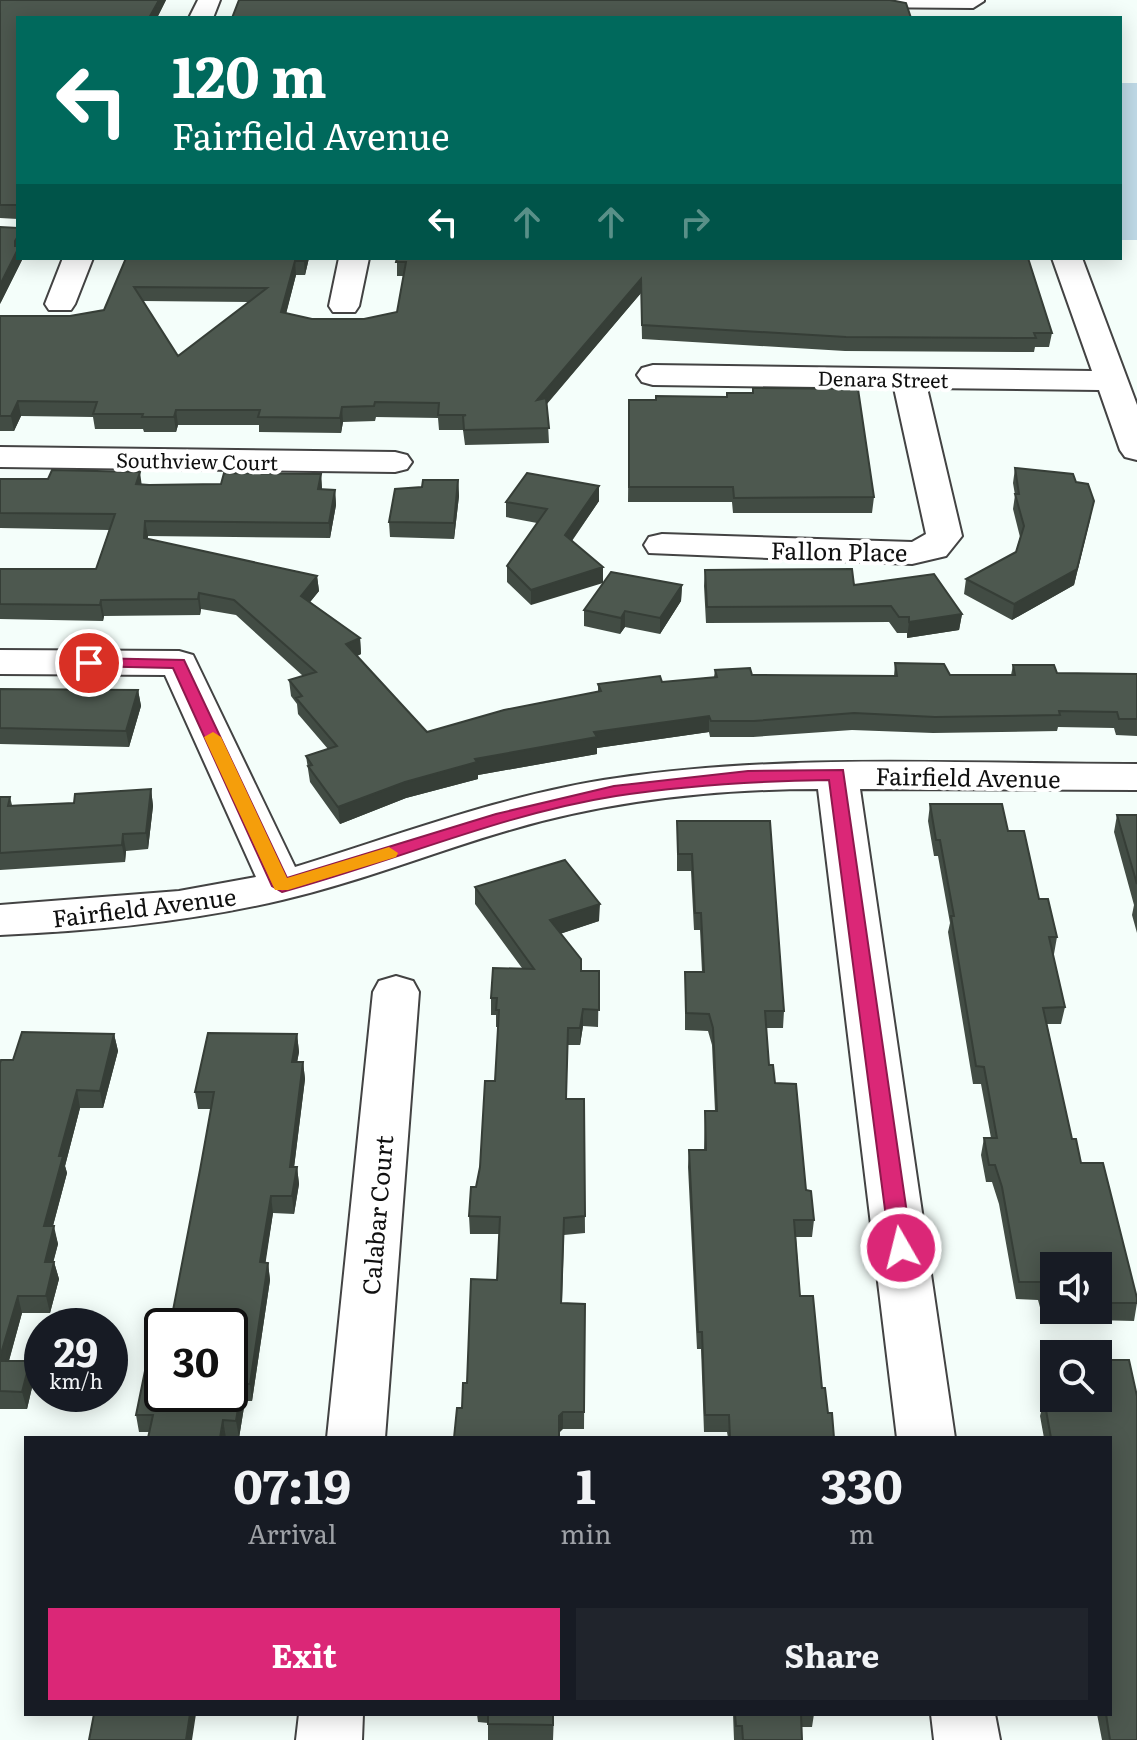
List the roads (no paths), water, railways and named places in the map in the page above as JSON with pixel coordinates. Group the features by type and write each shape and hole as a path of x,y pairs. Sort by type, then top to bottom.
{"street":[{"path":"851,0 975,6"},
{"path":"60,304 77,260"},
{"path":"344,306 354,260"},
{"path":"1068,260 1137,450"},
{"name":"Denara Street","path":"653,375 1113,381"},
{"name":"Fallon Place","path":"662,545 912,553 933,548 944,536 943,528 908,378"},
{"name":"Southview Court","path":"0,457 395,462"},
{"path":"0,662 179,663 282,886"},
{"path":"837,774 926,1436"},
{"name":"Fairfield Avenue","path":"0,920 179,906 282,886 502,818 614,791 748,776 1137,777"},
{"name":"Calabar Court","path":"356,1436 396,992"},
{"path":"329,1740 331,1716"},
{"path":"963,1716 967,1740"}]}
